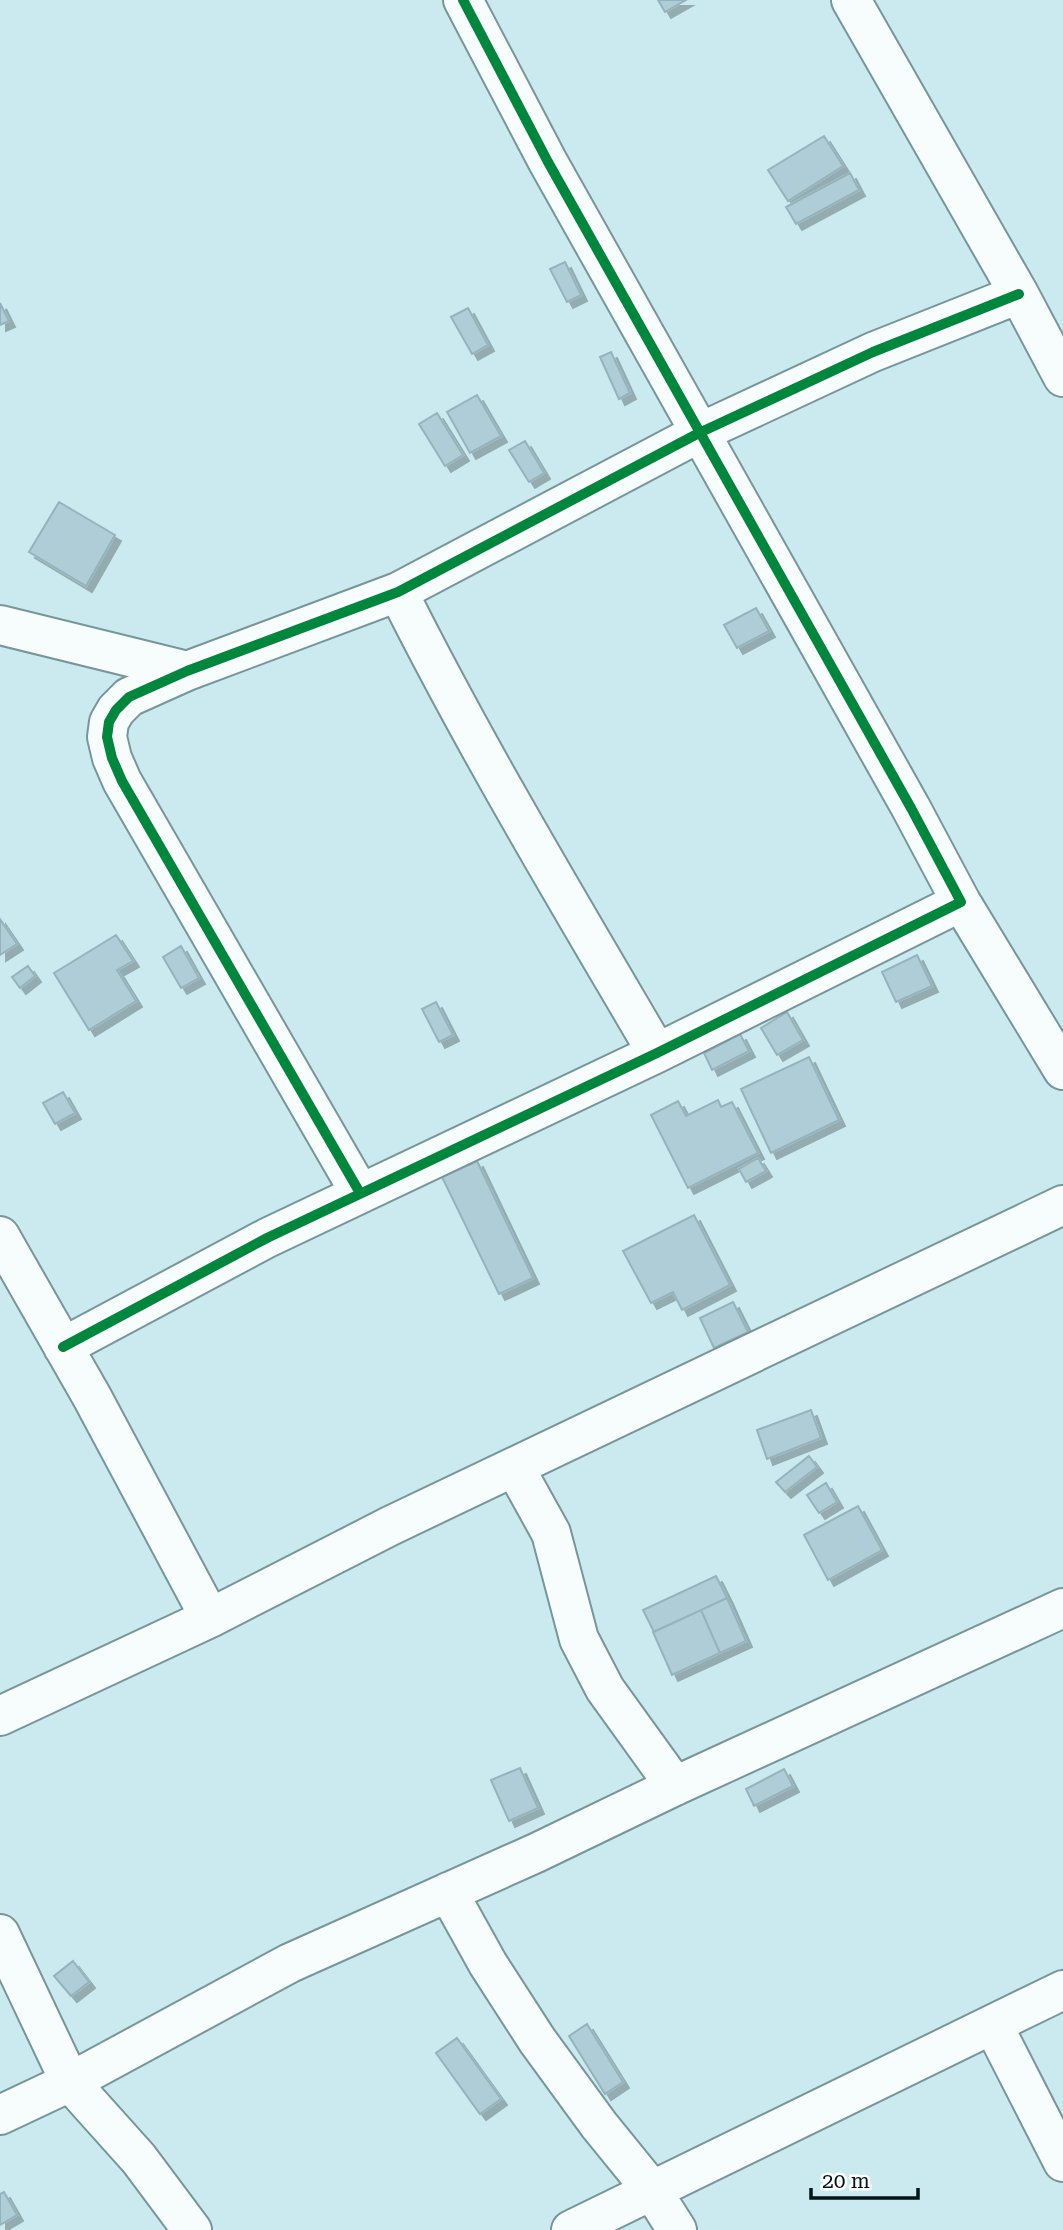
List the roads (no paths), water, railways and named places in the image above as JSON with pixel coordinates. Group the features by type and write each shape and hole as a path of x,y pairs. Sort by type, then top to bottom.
{"street":[{"path":"463,0 548,162 911,808 961,902 1063,1070"},
{"path":"851,0 1019,294 1063,377"},
{"path":"360,1193 149,828 112,758 107,737 109,722 116,710 129,697 187,671 398,592 699,433 873,352 1019,294"},
{"path":"398,592 477,742 657,1053"},
{"path":"0,625 187,671"},
{"path":"63,1347 267,1238 657,1053 961,902"},
{"path":"0,1716 210,1618 390,1526 1063,1205"},
{"path":"0,1236 210,1618"},
{"path":"515,1468 551,1533 579,1639 605,1689 675,1786"},
{"path":"0,2115 70,2082 290,1963 536,1853 675,1786 1063,1608"},
{"path":"448,1892 488,1964 537,2040 599,2125 651,2189 677,2230"},
{"path":"0,1934 70,2082 139,2159 192,2230"},
{"path":"571,2230 1063,1990"},
{"path":"993,2025 1063,2162"}]}
